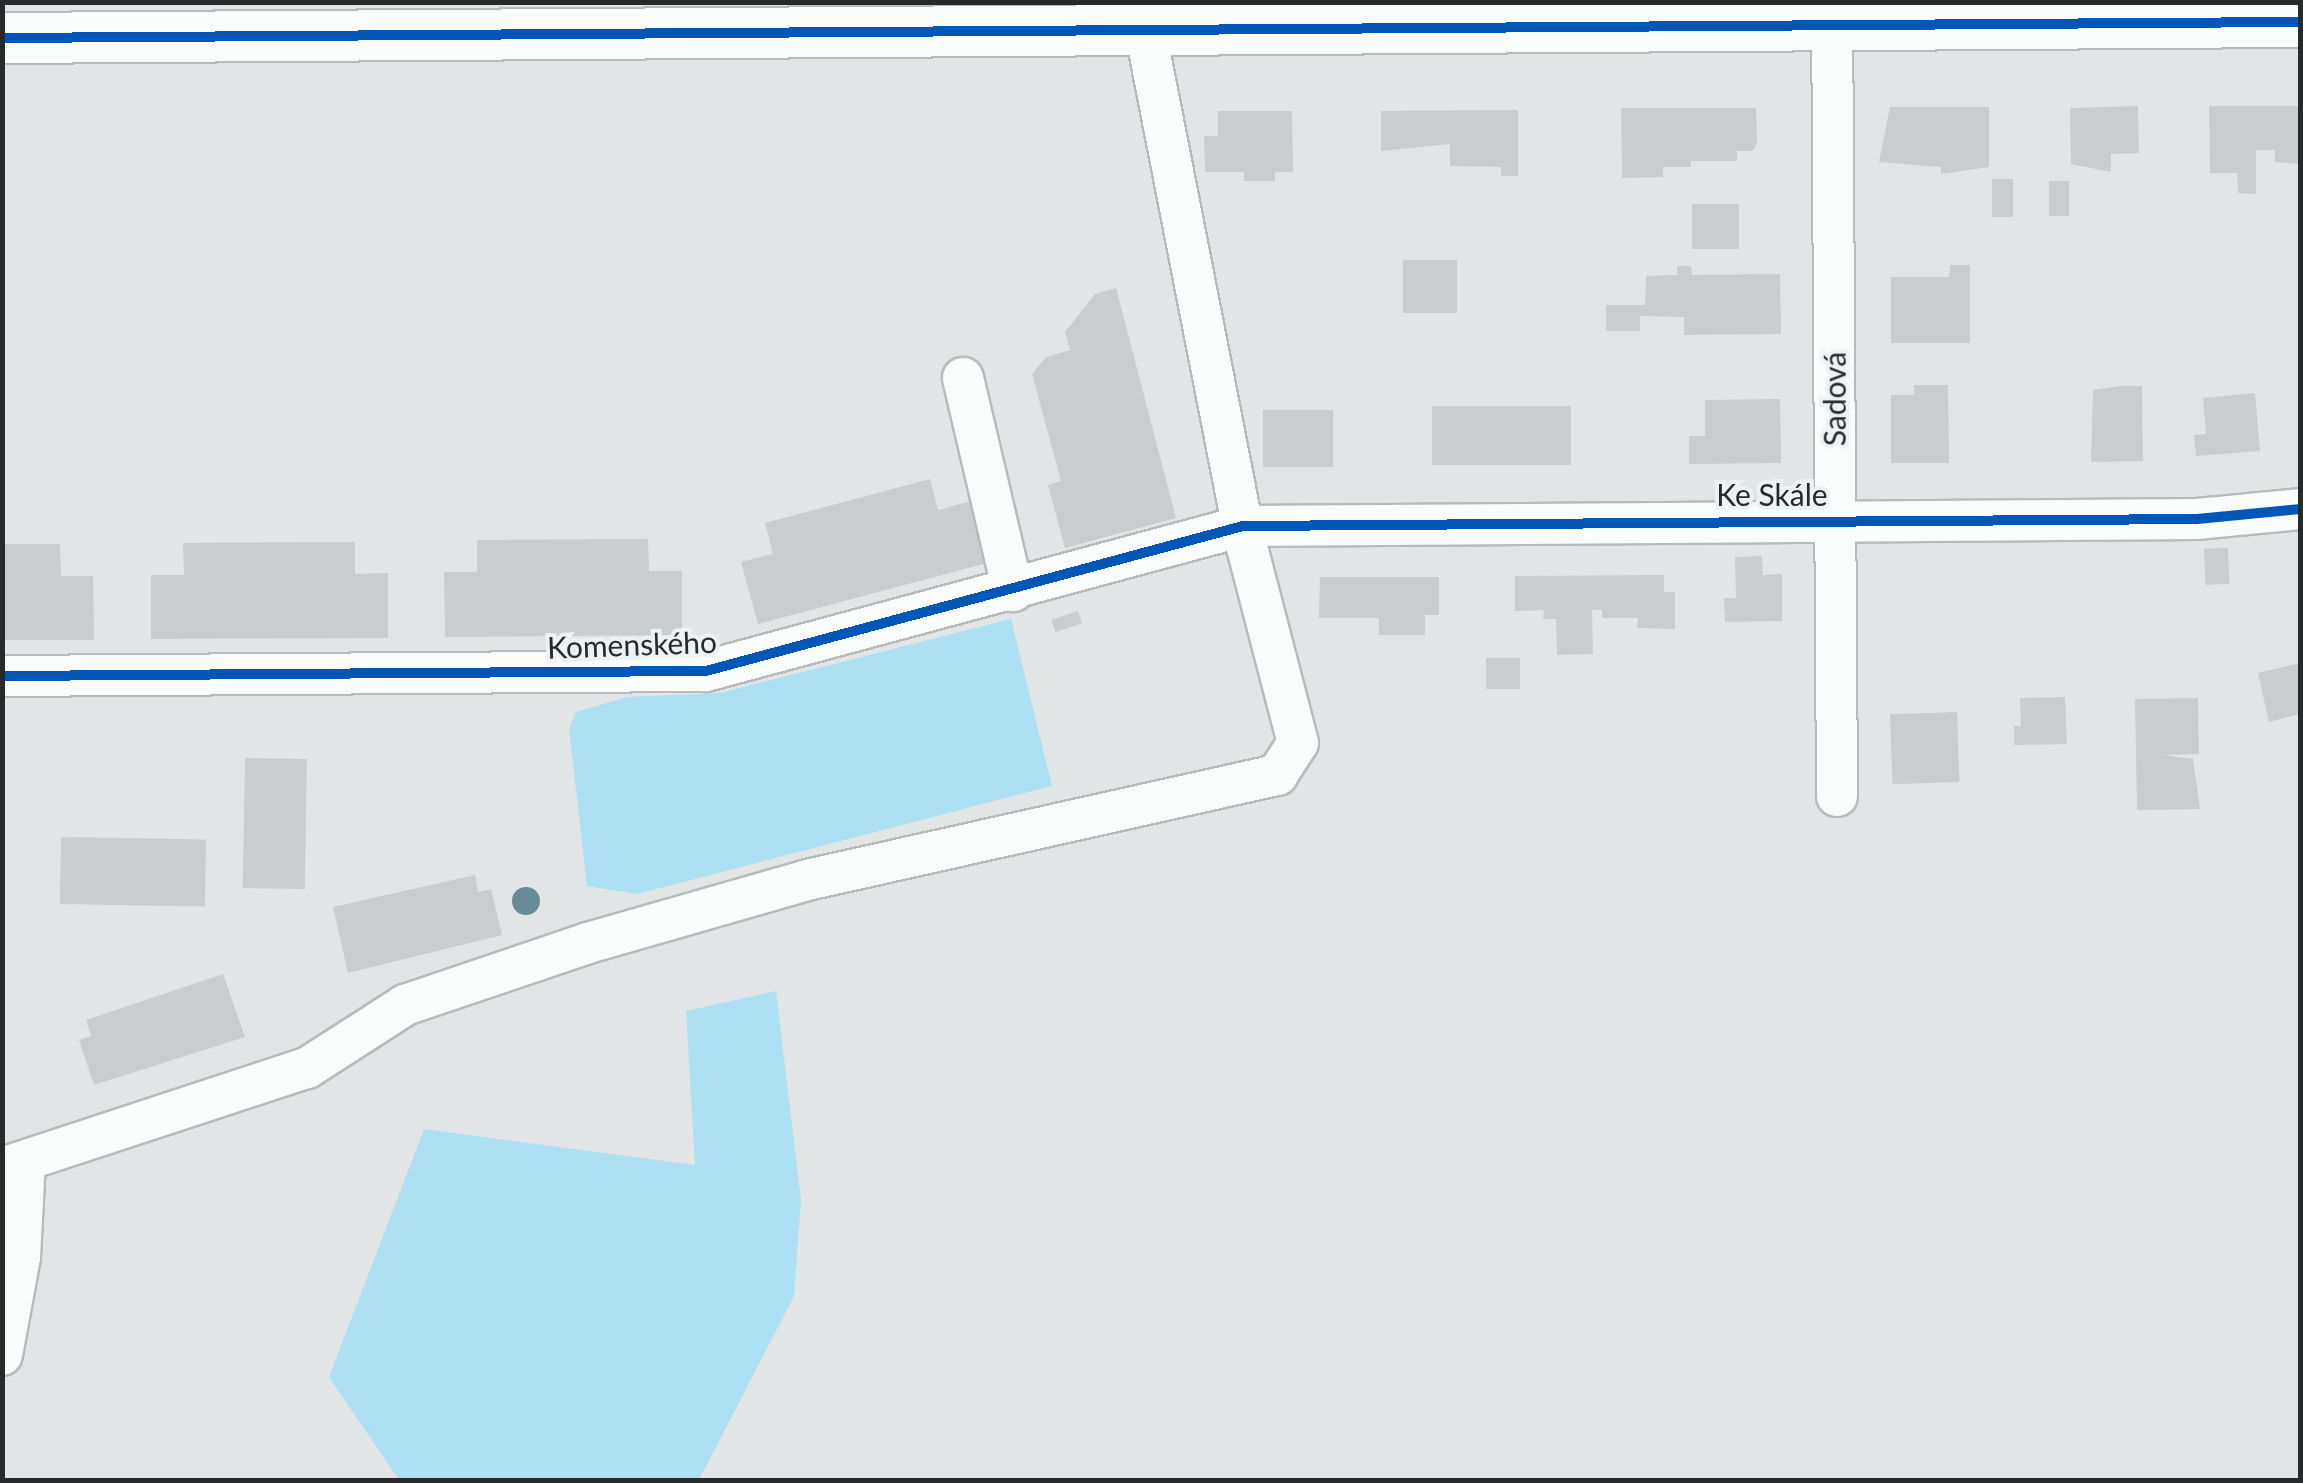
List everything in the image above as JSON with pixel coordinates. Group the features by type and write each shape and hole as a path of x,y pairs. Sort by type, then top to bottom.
{"street":[{"path":"2,38 1145,28 1831,13 2300,22"},
{"name":"Sadová","path":"1831,13 1837,796"},
{"path":"2,1354 20,1258 14,1164 307,1068 406,1005 588,943 807,880 1277,775 1298,743 1243,526 1145,28"},
{"path":"963,378 1013,590"},
{"name":"Ke Skále","path":"1243,526 2197,519 2300,508"},
{"name":"Komenského","path":"2,676 706,671 1243,526"}],"shaded area":[{"path":"1011,619 1052,786 637,894 587,886 569,729 576,712 627,697 720,693"},
{"path":"776,991 801,1200 794,1296 699,1480 399,1480 329,1377 424,1129 695,1165 686,1011"}],"building":[{"path":"2138,106 2139,153 2111,154 2111,172 2071,164 2070,108"},
{"path":"2209,106 2300,106 2300,164 2275,162 2275,150 2256,150 2256,194 2238,193 2237,173 2210,173"},
{"path":"1890,107 1989,107 1989,167 1941,174 1941,167 1879,162"},
{"path":"1621,108 1756,108 1757,143 1753,151 1737,151 1737,161 1691,161 1691,167 1663,167 1663,177 1622,178"},
{"path":"1518,110 1518,176 1501,176 1501,167 1450,166 1450,144 1381,151 1381,111"},
{"path":"1218,111 1292,111 1293,172 1275,172 1275,181 1244,181 1244,172 1205,172 1204,136 1218,136"},
{"path":"1992,179 2013,179 2013,217 1992,217"},
{"path":"2049,181 2069,181 2069,216 2049,216"},
{"path":"1692,204 1739,204 1739,249 1692,249"},
{"path":"1403,260 1457,260 1457,313 1403,313"},
{"path":"1950,265 1970,265 1970,343 1891,343 1891,277 1949,277"},
{"path":"1677,266 1691,266 1692,275 1780,274 1781,334 1684,335 1684,317 1640,316 1640,331 1606,331 1606,305 1645,305 1646,276 1677,275"},
{"path":"1116,288 1176,518 1065,548 1048,485 1061,481 1032,374 1046,357 1070,350 1065,332 1095,294"},
{"path":"1914,385 1948,385 1949,463 1891,463 1891,395 1914,395"},
{"path":"2142,386 2143,461 2091,462 2093,390"},
{"path":"2255,393 2260,451 2196,456 2194,435 2206,434 2203,398"},
{"path":"1780,399 1781,463 1689,464 1689,436 1705,436 1705,400"},
{"path":"1432,406 1571,406 1571,465 1432,465"},
{"path":"1263,410 1333,410 1333,467 1263,467"},
{"path":"930,479 938,510 971,501 987,563 758,624 741,562 773,554 765,523"},
{"path":"648,539 649,571 682,571 682,635 445,637 444,572 477,572 477,540"},
{"path":"355,542 355,574 388,573 388,638 151,639 151,575 184,575 183,543"},
{"path":"2,544 60,544 61,576 93,576 94,640 2,640"},
{"path":"2228,548 2229,584 2205,585 2204,549"},
{"path":"1762,556 1763,575 1782,574 1782,621 1725,622 1724,598 1736,598 1735,557"},
{"path":"1664,575 1664,592 1675,592 1675,629 1637,628 1638,618 1602,618 1602,610 1592,610 1593,654 1557,655 1556,619 1543,619 1544,610 1515,611 1515,576"},
{"path":"1320,577 1439,577 1439,615 1425,615 1425,635 1379,635 1379,618 1319,618"},
{"path":"1078,611 1082,623 1055,632 1051,620"},
{"path":"1486,658 1520,658 1520,689 1486,689"},
{"path":"2300,663 2300,714 2269,722 2258,673"},
{"path":"2065,697 2067,744 2014,745 2014,726 2021,726 2020,698"},
{"path":"2198,698 2199,754 2164,755 2193,759 2200,809 2137,810 2135,699"},
{"path":"1957,712 1959,782 1892,784 1890,714"},
{"path":"245,758 307,759 305,889 243,888"},
{"path":"61,837 206,840 205,907 60,904"},
{"path":"475,875 478,892 491,889 502,935 348,973 333,907"},
{"path":"223,974 245,1037 94,1085 79,1040 91,1036 86,1020"}],"cycle path":[{"path":"2,38 2300,22"},
{"path":"2,676 706,671 1243,526 2197,519 2300,509"}]}
